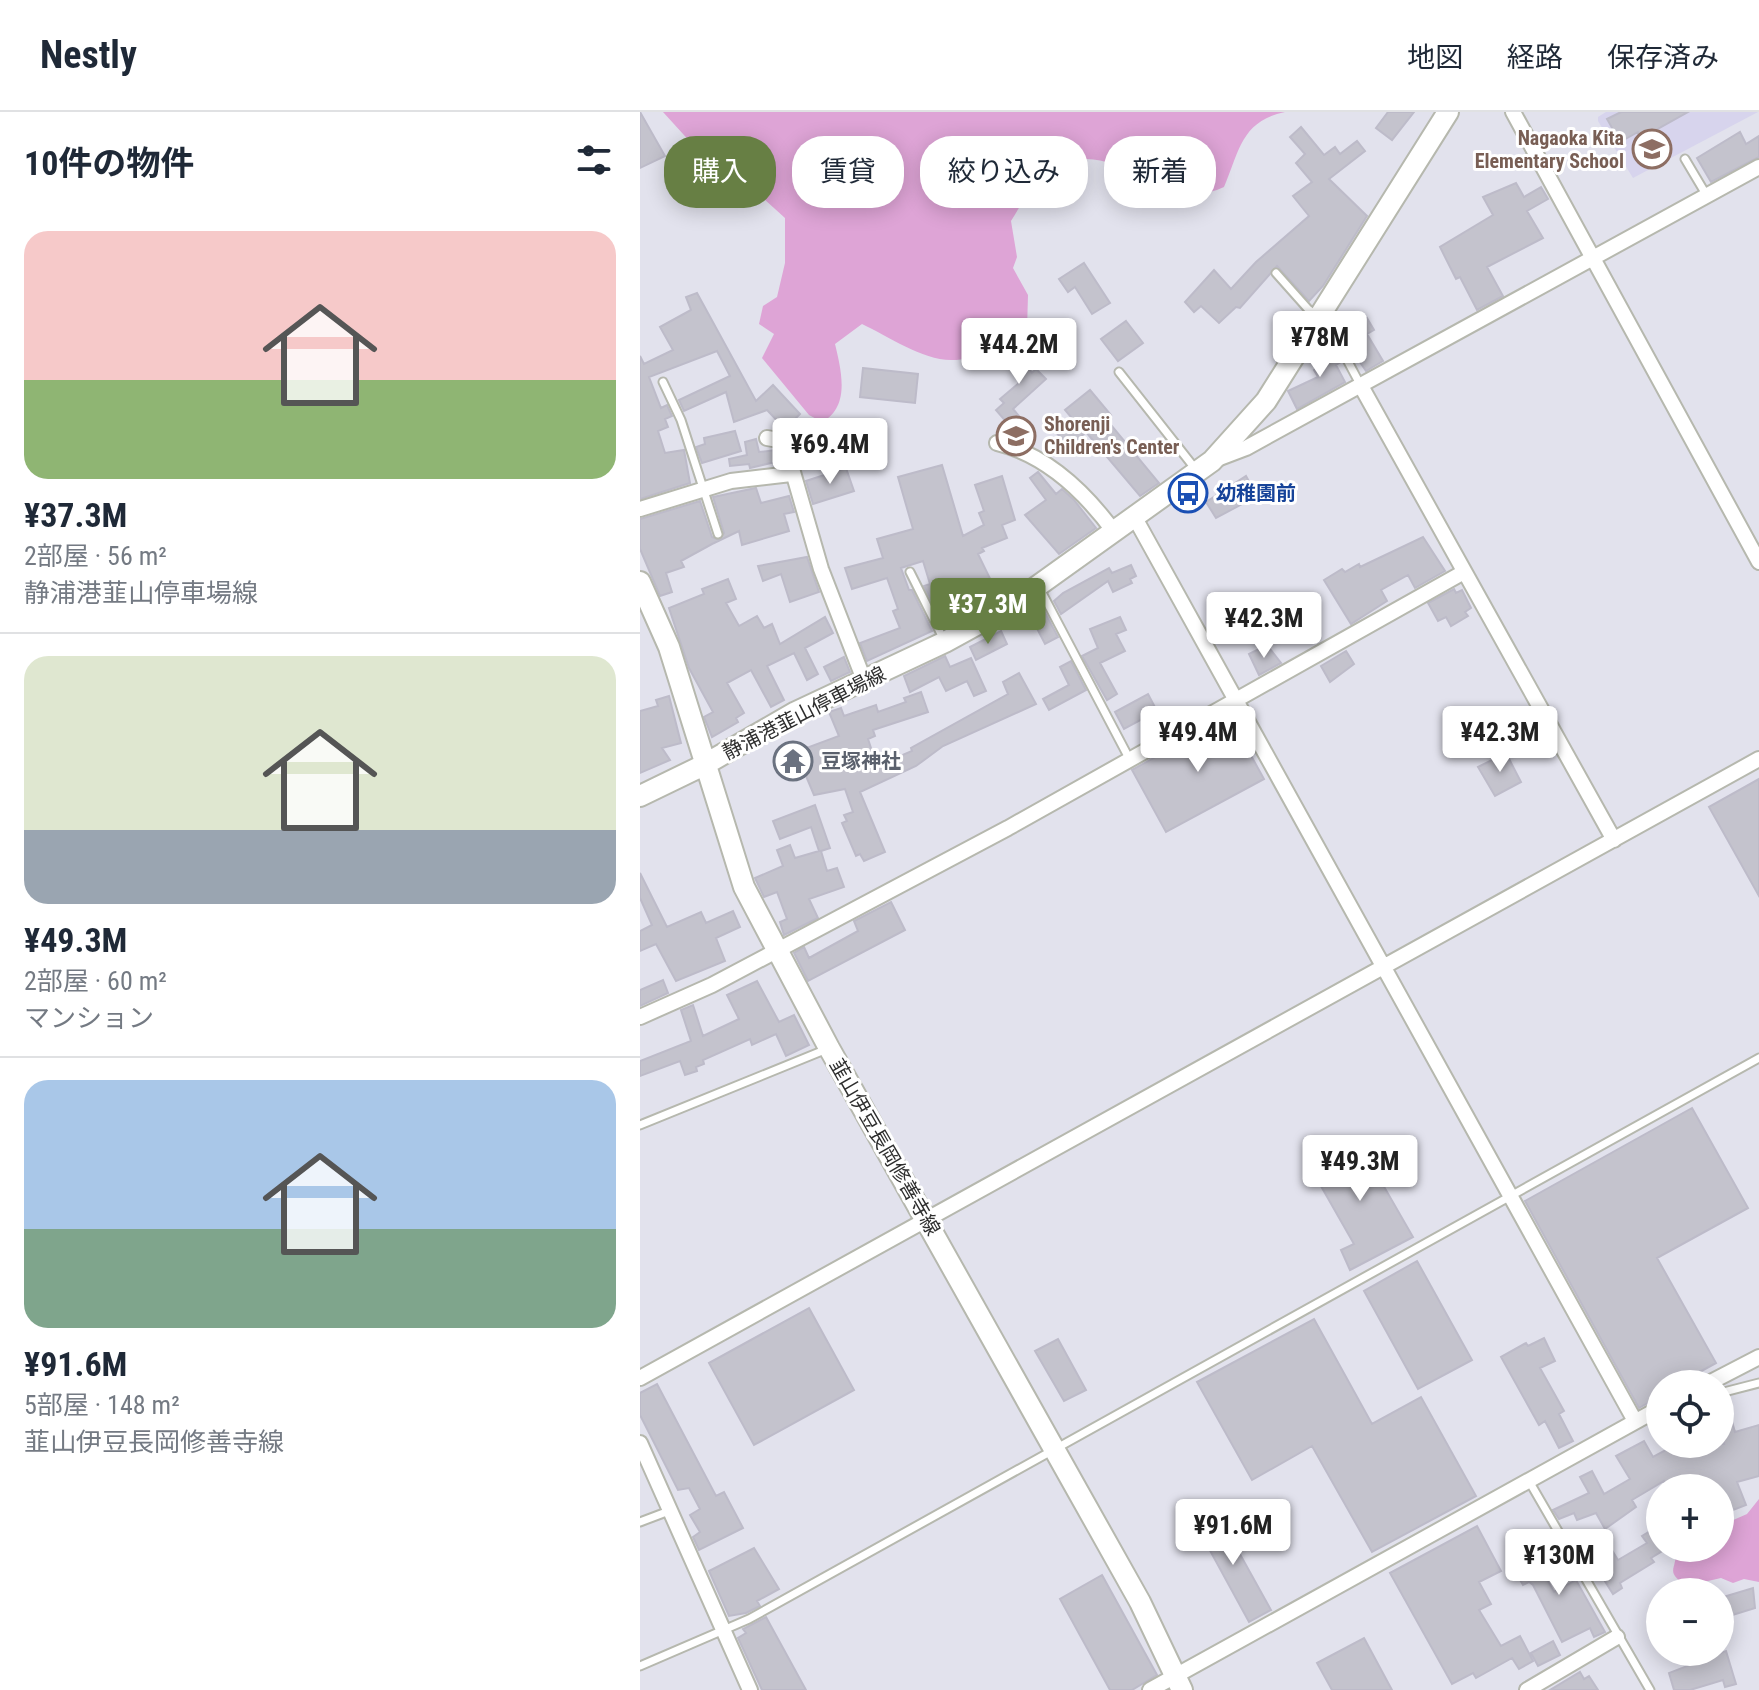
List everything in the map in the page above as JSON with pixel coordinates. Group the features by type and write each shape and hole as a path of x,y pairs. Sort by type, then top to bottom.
{"main road":[{"name":"静浦港韮山停車場線","path":"640,796 704,765 796,712 945,642 1038,586 1205,467 1266,401 1448,112"},
{"name":"韮山伊豆長岡修善寺線","path":"640,582 669,647 744,887 776,952 1056,1450 1180,1682"}],"street":[{"path":"1513,112 1759,562"},
{"path":"1205,467 1361,386 1759,167"},
{"path":"1361,386 1614,840"},
{"path":"767,438 784,441 791,474 821,569 864,680"},
{"path":"997,443 1017,448 1067,479 1115,533"},
{"path":"640,509 731,481 791,474"},
{"path":"1135,518 1510,1196 1638,1420"},
{"path":"640,1017 776,952 1130,760 1464,572"},
{"path":"640,1378 1759,759"},
{"path":"1734,1373 1757,1363"},
{"path":"1150,1690 1180,1682 1528,1479 1646,1416"},
{"path":"640,1443 750,1690"},
{"path":"1527,1690 1617,1637"}],"lane":[{"path":"1685,159 1707,196"},
{"path":"1276,273 1328,324 1361,386"},
{"path":"1119,372 1205,467"},
{"path":"663,382 681,420 718,534"},
{"path":"910,572 945,642"},
{"path":"1038,586 1130,760"},
{"path":"640,1125 829,1048"},
{"path":"640,1666 722,1632 1056,1450 1759,1058"},
{"path":"1734,1389 1759,1383"},
{"path":"1638,1420 1646,1419"},
{"path":"1528,1479 1650,1690"},
{"path":"640,1522 669,1511"}],"shaded area":[{"path":"663,112 1285,112 1270,116 1250,130 1238,150 1224,187 1216,189 1216,136 1104,136 1104,162 1088,160 1088,136 920,136 920,208 1019,208 1011,221 1017,257 1013,268 1028,295 1027,330 991,350 970,358 951,360 917,352 862,324 835,344 842,387 837,407 822,422 809,415 762,358 774,334 759,324 763,306 777,297 785,263 785,218 774,208 776,136 685,136"},
{"name":"Nagaoka Kita Elementary School","path":"1606,112 1758,112 1633,178 1598,121 1598,117"},
{"path":"1759,1499 1759,1582 1744,1579 1734,1583 1734,1578 1676,1577 1674,1562 1734,1562 1734,1520 1747,1514"}],"building":[{"path":"640,112 664,156 640,168"},
{"path":"1388,112 1414,112 1392,140 1376,128"},
{"path":"1621,112 1688,112 1656,130 1658,135 1644,143 1638,132 1620,142 1607,119"},
{"path":"1301,127 1324,155 1335,147 1340,154 1357,141 1365,151 1329,179 1367,216 1323,286 1309,301 1277,266 1240,308 1236,307 1219,323 1201,306 1194,312 1185,302 1214,270 1231,289 1256,262 1309,216 1293,196 1312,182 1296,163 1305,154 1290,137"},
{"path":"1740,132 1746,144 1759,136 1759,157 1711,182 1697,158"},
{"path":"1516,183 1524,197 1541,187 1548,199 1527,211 1543,238 1487,267 1503,296 1477,310 1460,277 1456,279 1440,247 1493,215 1483,197"},
{"path":"1084,263 1110,303 1092,314 1075,287 1068,292 1059,279"},
{"path":"697,293 756,401 773,385 800,414 785,429 767,410 734,422 726,392 684,411 679,400 730,376 717,351 649,377 661,408 667,405 672,416 665,419 668,427 658,431 665,453 684,450 690,483 640,499 640,356 644,364 673,350 660,327 691,310 686,297"},
{"path":"1367,318 1374,330 1367,334 1383,361 1366,371 1342,336"},
{"path":"1126,321 1143,343 1118,361 1101,339"},
{"path":"1331,343 1341,362 1336,365 1345,382 1297,409 1288,391 1318,377 1314,370 1324,364 1317,351"},
{"path":"1016,348 1032,373 1036,369 1046,379 1013,409 1019,416 1008,424 996,410 1004,403 1000,399 1020,382 1004,356"},
{"path":"863,368 918,374 915,403 860,397"},
{"path":"1090,390 1111,415 1106,419 1159,483 1140,496 1086,432 1069,447 1055,431 1071,417 1065,410"},
{"path":"735,431 741,451 702,463 696,447 705,444 704,438"},
{"path":"814,437 816,445 838,442 840,450 819,455 822,467 811,457 800,459 796,447 802,446 797,442"},
{"path":"756,439 759,452 776,450 779,461 750,468 749,464 730,466 729,459 747,455 745,442"},
{"path":"942,465 963,536 984,525 979,513 984,511 975,485 1002,476 1015,520 1002,525 1007,538 982,548 984,551 978,554 999,597 944,625 924,586 930,584 923,561 901,568 909,590 912,590 932,631 867,661 860,643 900,628 893,611 898,609 887,578 852,589 845,568 883,558 877,539 913,529 898,477"},
{"path":"846,468 854,491 813,504 806,481"},
{"path":"1038,472 1056,494 1062,489 1074,500 1096,528 1059,554 1025,515 1046,500 1030,478"},
{"path":"1246,476 1257,496 1216,518 1206,502"},
{"path":"756,488 761,503 789,496 794,512 784,514 789,531 742,545 739,531 712,544 681,561 684,567 666,573 672,592 660,596 640,549 640,519 700,501 712,537 719,540 724,533 713,497"},
{"path":"1423,537 1445,571 1415,588 1408,575 1381,590 1387,601 1351,624 1324,580 1342,569 1345,572 1359,564 1360,567"},
{"path":"807,557 819,592 790,602 781,574 763,581 758,566"},
{"path":"1131,565 1136,576 1130,579 1132,583 1113,592 1108,581 1061,614 1054,601 1063,593 1109,568 1112,573"},
{"path":"728,579 736,599 726,603 739,626 757,616 764,628 772,624 780,644 825,617 833,633 805,648 818,674 807,680 794,653 767,666 784,700 771,707 751,670 727,683 744,713 736,718 738,722 712,737 704,717 713,712 689,668 669,608 704,594 702,589"},
{"path":"1454,589 1456,593 1462,590 1471,608 1465,612 1468,616 1451,626 1446,617 1438,621 1428,603"},
{"path":"1041,605 1058,637 1045,644 1030,615 1030,611"},
{"path":"1120,617 1126,630 1116,634 1125,651 1100,663 1117,694 1107,700 1082,656 1098,648 1090,629"},
{"path":"1001,631 1007,644 976,660 970,647"},
{"path":"1267,645 1281,663 1259,675 1249,654"},
{"path":"1346,651 1354,664 1330,682 1321,666"},
{"path":"945,656 950,667 971,658 986,691 974,696 967,681 946,691 939,677 910,692 904,676"},
{"path":"844,657 850,672 831,681 824,667"},
{"path":"1071,661 1086,690 1049,710 1043,699 1069,685 1060,667"},
{"path":"1019,673 1036,704 943,746 916,766 860,792 885,852 864,861 860,854 856,856 842,823 847,821 844,815 853,812 845,789 814,795 801,764 778,772 774,760 839,736 829,712 841,708 844,716 876,705 878,712 906,702 904,698 921,692 928,712 873,730 875,736 868,739 877,766 912,751 911,748 1008,694 1003,682"},
{"path":"1148,694 1157,711 1124,729 1115,712"},
{"path":"669,696 681,743 662,748 670,760 640,773 640,711 658,706 656,700"},
{"path":"1229,716 1264,779 1166,832 1132,770"},
{"path":"1506,753 1521,782 1495,796 1478,767"},
{"path":"1759,779 1759,896 1709,807"},
{"path":"815,805 830,848 821,851 827,871 837,868 844,887 809,899 818,918 784,935 780,922 787,919 777,892 764,897 755,878 783,866 777,850 790,845 795,858 819,851 811,827 780,839 773,821"},
{"path":"640,873 667,927 701,912 706,923 733,911 740,927 716,938 725,961 676,981 656,944 640,951 640,931 652,925 640,898"},
{"path":"891,902 905,930 808,981 794,953 804,947 809,958 858,931 854,921"},
{"path":"663,980 668,993 640,1006 640,990"},
{"path":"757,981 779,1022 794,1015 809,1045 786,1056 776,1034 752,1045 750,1039 703,1060 704,1064 696,1067 697,1071 685,1075 680,1061 640,1076 640,1061 691,1041 681,1010 693,1005 703,1036 739,1019 727,995"},
{"path":"1692,1108 1748,1208 1657,1258 1716,1363 1703,1370 1646,1370 1646,1404 1639,1408 1525,1201"},
{"path":"1356,1138 1413,1237 1350,1270 1341,1250 1354,1244 1309,1165"},
{"path":"1417,1261 1472,1360 1418,1389 1364,1291"},
{"path":"809,1308 854,1390 754,1445 709,1363"},
{"path":"1314,1319 1372,1424 1421,1397 1476,1496 1372,1552 1312,1446 1252,1480 1197,1382"},
{"path":"1544,1338 1555,1361 1540,1368 1564,1411 1559,1414 1573,1441 1559,1448 1545,1421 1539,1425 1501,1357 1526,1343 1528,1346"},
{"path":"1058,1339 1086,1390 1064,1401 1035,1351"},
{"path":"657,1384 716,1496 724,1492 743,1528 699,1550 693,1537 700,1532 690,1515 700,1509 689,1488 678,1490 640,1415 640,1393"},
{"path":"1759,1425 1759,1476 1737,1482 1746,1505 1734,1510 1734,1474 1646,1474 1646,1492 1632,1500 1636,1507 1605,1529 1596,1513 1577,1520 1574,1513 1559,1519 1553,1510 1589,1493 1580,1477 1592,1471 1604,1494 1630,1479 1616,1456 1644,1441 1646,1458 1734,1458 1734,1428 1735,1432"},
{"path":"1216,1511 1271,1610 1249,1622 1195,1523"},
{"path":"1477,1526 1501,1571 1479,1582 1491,1604 1479,1610 1501,1646 1520,1636 1533,1661 1519,1669 1512,1658 1476,1678 1473,1673 1452,1684 1390,1573"},
{"path":"1602,1534 1618,1560 1646,1544 1646,1562 1654,1562 1620,1583 1622,1588 1613,1594 1596,1567 1589,1571 1576,1549"},
{"path":"1556,1545 1564,1560 1542,1571 1554,1592 1576,1580 1605,1632 1594,1637 1590,1628 1562,1642 1533,1585 1529,1582 1523,1585 1512,1566"},
{"path":"754,1548 779,1589 757,1601 760,1606 729,1616 709,1571"},
{"path":"1102,1575 1157,1675 1132,1690 1110,1690 1060,1599"},
{"path":"1753,1588 1755,1608 1734,1615 1734,1594"},
{"path":"766,1617 806,1690 762,1690 738,1638 746,1633 743,1629"},
{"path":"1364,1638 1392,1690 1332,1690 1317,1663"},
{"path":"1553,1641 1560,1655 1538,1666 1531,1653"},
{"path":"1687,1666 1731,1666 1736,1684 1725,1687 1723,1680 1690,1690 1674,1690 1669,1673"},
{"path":"1580,1672 1584,1679 1589,1676 1598,1690 1550,1690"}],"place":[{"name":"Nagaoka Kita Elementary School","path":"1652,149"},
{"name":"Shorenji Children's Center","path":"1016,436"},
{"name":"幼稚園前","path":"1188,493"},
{"name":"豆塚神社","path":"793,761"}]}
